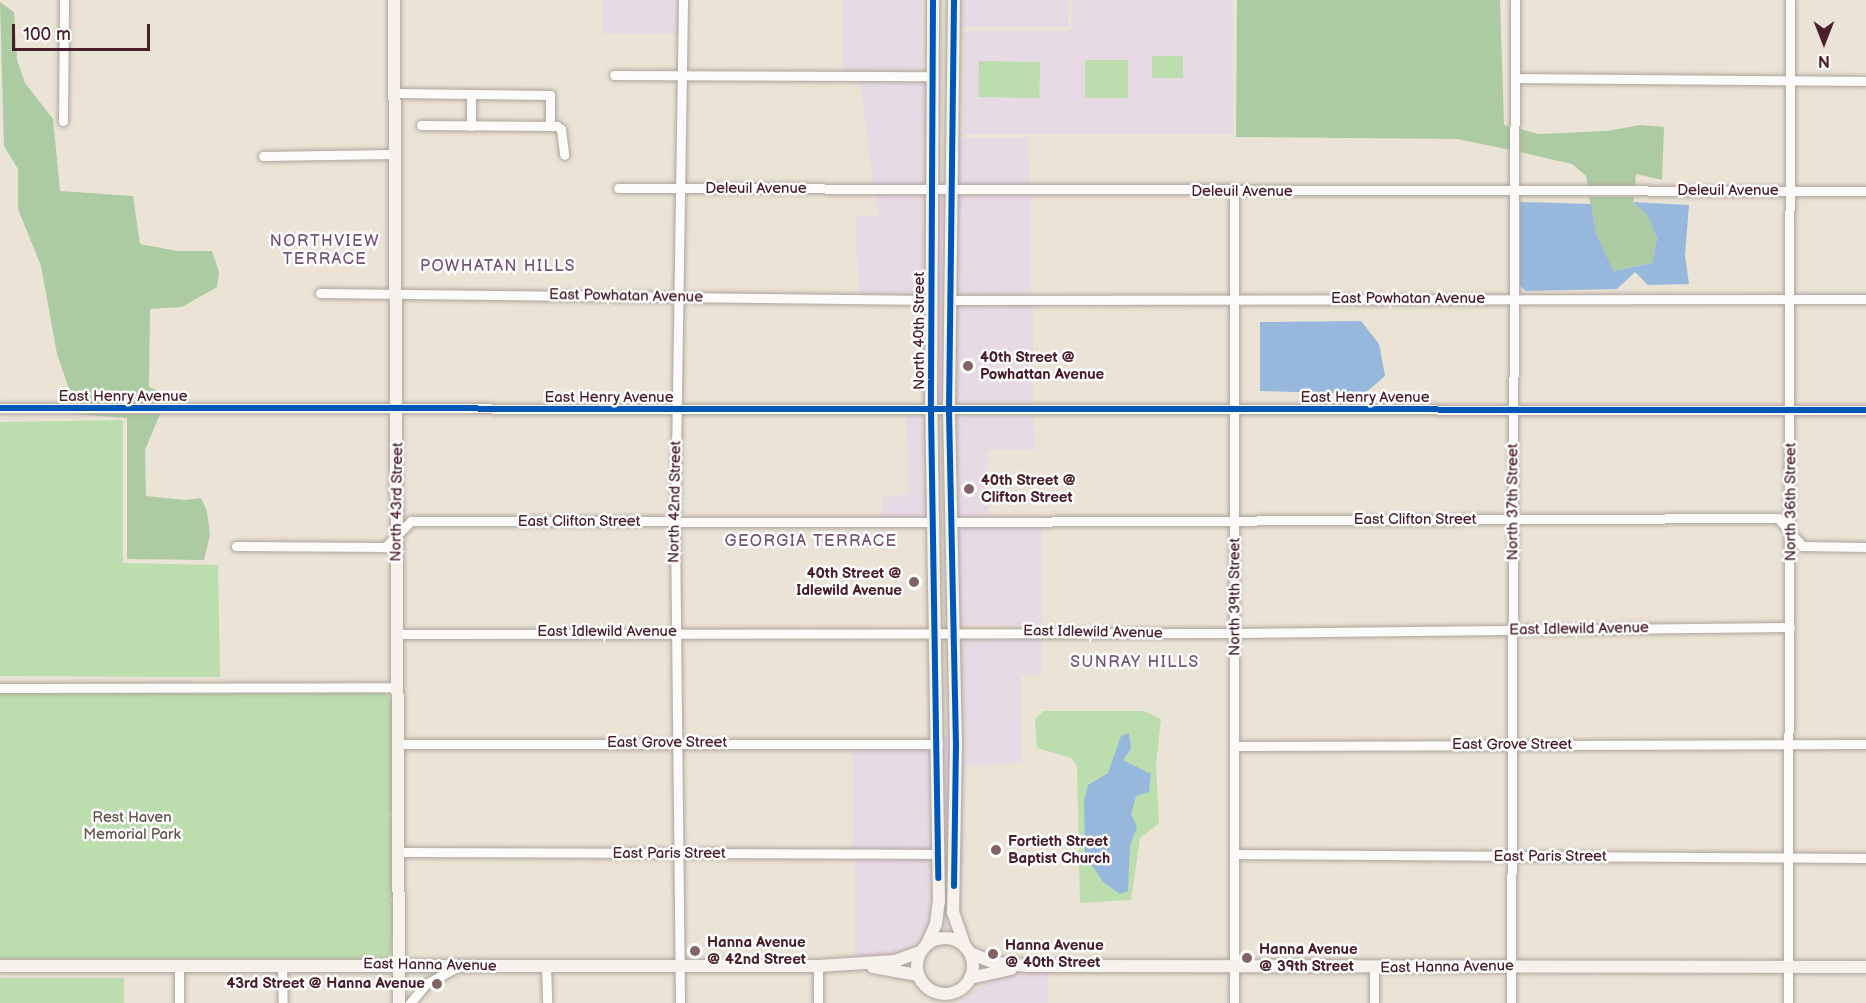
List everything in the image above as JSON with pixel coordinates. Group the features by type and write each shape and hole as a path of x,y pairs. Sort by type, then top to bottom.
{"street":[{"path":"63,121 64,0"},
{"name":"North 43rd Street","path":"394,0 398,409 396,744 400,852 399,1003"},
{"name":"North 42nd Street","path":"680,1003 675,522 683,0"},
{"name":"North 40th Street","path":"924,948 939,912 937,631 931,411 933,0"},
{"name":"North 40th Street","path":"954,0 949,411 954,630 953,912 967,950"},
{"name":"North 37th Street","path":"1511,1003 1515,0"},
{"name":"North 36th Street","path":"1788,1003 1792,191 1790,0"},
{"path":"614,75 682,73 932,76"},
{"path":"1515,78 1866,81"},
{"path":"396,93 550,95 550,126"},
{"path":"471,95 471,126"},
{"path":"421,125 550,126 561,129 564,154"},
{"path":"263,156 394,154"},
{"name":"Deleuil Avenue","path":"618,188 1234,192 1866,191"},
{"name":"North 39th Street","path":"1234,192 1234,1003"},
{"name":"East Powhatan Avenue","path":"320,293 932,300"},
{"name":"East Powhatan Avenue","path":"951,300 1866,299"},
{"name":"East Henry Avenue","path":"0,408 931,411 1866,410"},
{"name":"East Clifton Street","path":"951,522 1778,518 1802,546 1866,547"},
{"name":"East Clifton Street","path":"236,546 385,548 411,521 933,522"},
{"name":"East Idlewild Avenue","path":"396,633 954,630 1235,633 1790,627"},
{"path":"0,688 397,687"},
{"name":"East Grove Street","path":"396,744 679,742 938,744"},
{"name":"East Grove Street","path":"1235,746 1866,744"},
{"name":"East Paris Street","path":"400,852 937,854"},
{"name":"East Paris Street","path":"1234,854 1866,858"},
{"path":"932,1003 920,979 924,948 944,938 967,950 967,982 956,1003"},
{"name":"East Hanna Avenue","path":"0,966 399,964 546,967 818,966 895,961 924,948"},
{"name":"East Hanna Avenue","path":"967,950 995,963 1027,966 1866,967"},
{"path":"282,964 282,1003"},
{"path":"410,1003 426,984 461,965"},
{"name":"East Hanna Avenue","path":"860,965 920,979"},
{"path":"178,966 178,1003"},
{"path":"818,966 818,1003"},
{"name":"East Hanna Avenue","path":"967,982 1027,966"},
{"path":"546,967 547,1003"},
{"path":"1374,968 1374,1003"},
{"path":"920,979 942,994 967,982"}],"shaded area":[{"path":"603,0 678,0 678,34 603,34"},
{"path":"843,0 922,0 922,70 843,70"},
{"path":"962,0 1068,0 1068,27 962,27"},
{"path":"1072,0 1233,0 1233,134 963,134 963,31 1071,31"},
{"path":"860,81 927,81 927,185 873,185"},
{"path":"959,129 963,138 1028,138 1030,186 956,185"},
{"path":"875,195 927,196 927,295 859,294 855,216 879,216"},
{"path":"937,196 947,196 944,406 936,406"},
{"path":"956,196 1031,196 1031,295 956,295"},
{"path":"955,305 1033,305 1033,406 955,406"},
{"path":"906,416 927,416 929,517 882,517 882,497 909,494"},
{"path":"954,416 1034,416 1035,450 987,450 989,516 956,517"},
{"path":"956,527 1042,527 1042,625 956,625"},
{"path":"959,636 1042,636 1042,675 1021,675 1022,763 964,766 962,934 959,932"},
{"path":"943,736 951,736 948,930 940,930"},
{"path":"853,749 934,749 934,849 853,849"},
{"path":"854,860 932,860 930,932 914,947 895,956 855,959"},
{"path":"1028,971 1048,971 1048,1003 959,1003 991,978"}],"green space":[{"path":"1237,0 1500,0 1504,125 1511,127 1511,150 1457,139 1236,137"},
{"path":"0,2 14,12 17,60 25,83 53,119 60,191 133,196 140,244 177,251 212,251 219,272 217,287 182,307 150,309 149,387 169,395 165,403 74,403 57,354 41,266 18,209 18,169 4,146"},
{"path":"1152,56 1183,56 1183,78 1152,78"},
{"path":"1085,60 1128,60 1128,98 1085,98"},
{"path":"979,61 1040,62 1039,98 978,97"},
{"path":"1640,125 1664,127 1662,180 1636,174 1635,186 1588,186 1586,176 1572,164 1520,152 1520,129 1538,134 1607,131"},
{"path":"1589,197 1634,197 1633,202 1647,215 1657,238 1652,263 1612,271 1596,233"},
{"path":"74,414 160,414 145,450 146,496 185,500 201,498 207,511 210,535 204,560 127,559 127,418"},
{"path":"123,420 123,563 218,565 220,677 0,676 0,422"},
{"name":"Rest Haven Memorial Park","path":"384,692 393,702 395,812 389,814 395,823 394,896 390,899 394,907 391,956 381,959 0,959 0,693"},
{"path":"1043,711 1144,711 1161,719 1156,765 1159,823 1140,838 1131,900 1080,903 1077,766 1071,758 1037,748 1035,720"},
{"path":"0,978 124,978 124,1003 0,1003"}],"water":[{"path":"1520,202 1591,204 1596,233 1613,271 1652,263 1657,238 1647,215 1633,202 1689,205 1685,255 1689,284 1648,285 1635,272 1617,289 1526,291 1520,286"},
{"path":"1361,321 1379,344 1385,376 1364,394 1260,391 1260,322"},
{"path":"1129,733 1131,749 1123,760 1151,774 1149,792 1136,796 1131,814 1137,827 1130,846 1128,891 1120,894 1103,882 1085,855 1084,801 1088,785 1108,773 1121,736"}],"cycle path":[{"path":"933,0 931,411 938,878"},
{"path":"954,0 949,411 956,745 954,886"},
{"path":"0,408 1866,410"}],"place":[{"name":"40th Street @ Powhattan Avenue","path":"968,366"},
{"name":"40th Street @ Clifton Street","path":"969,489"},
{"name":"40th Street @ Idlewild Avenue","path":"914,582"},
{"name":"Fortieth Street Baptist Church","path":"996,850"},
{"name":"Hanna Avenue @ 42nd Street","path":"695,951"},
{"name":"Hanna Avenue @ 40th Street","path":"993,954"},
{"name":"Hanna Avenue @ 39th Street","path":"1247,958"},
{"name":"43rd Street @ Hanna Avenue","path":"437,984"}],"district":[{"name":"NORTHVIEW TERRACE","path":"325,251"},
{"name":"POWHATAN HILLS","path":"498,267"},
{"name":"GEORGIA TERRACE","path":"811,542"},
{"name":"SUNRAY HILLS","path":"1135,663"}]}
